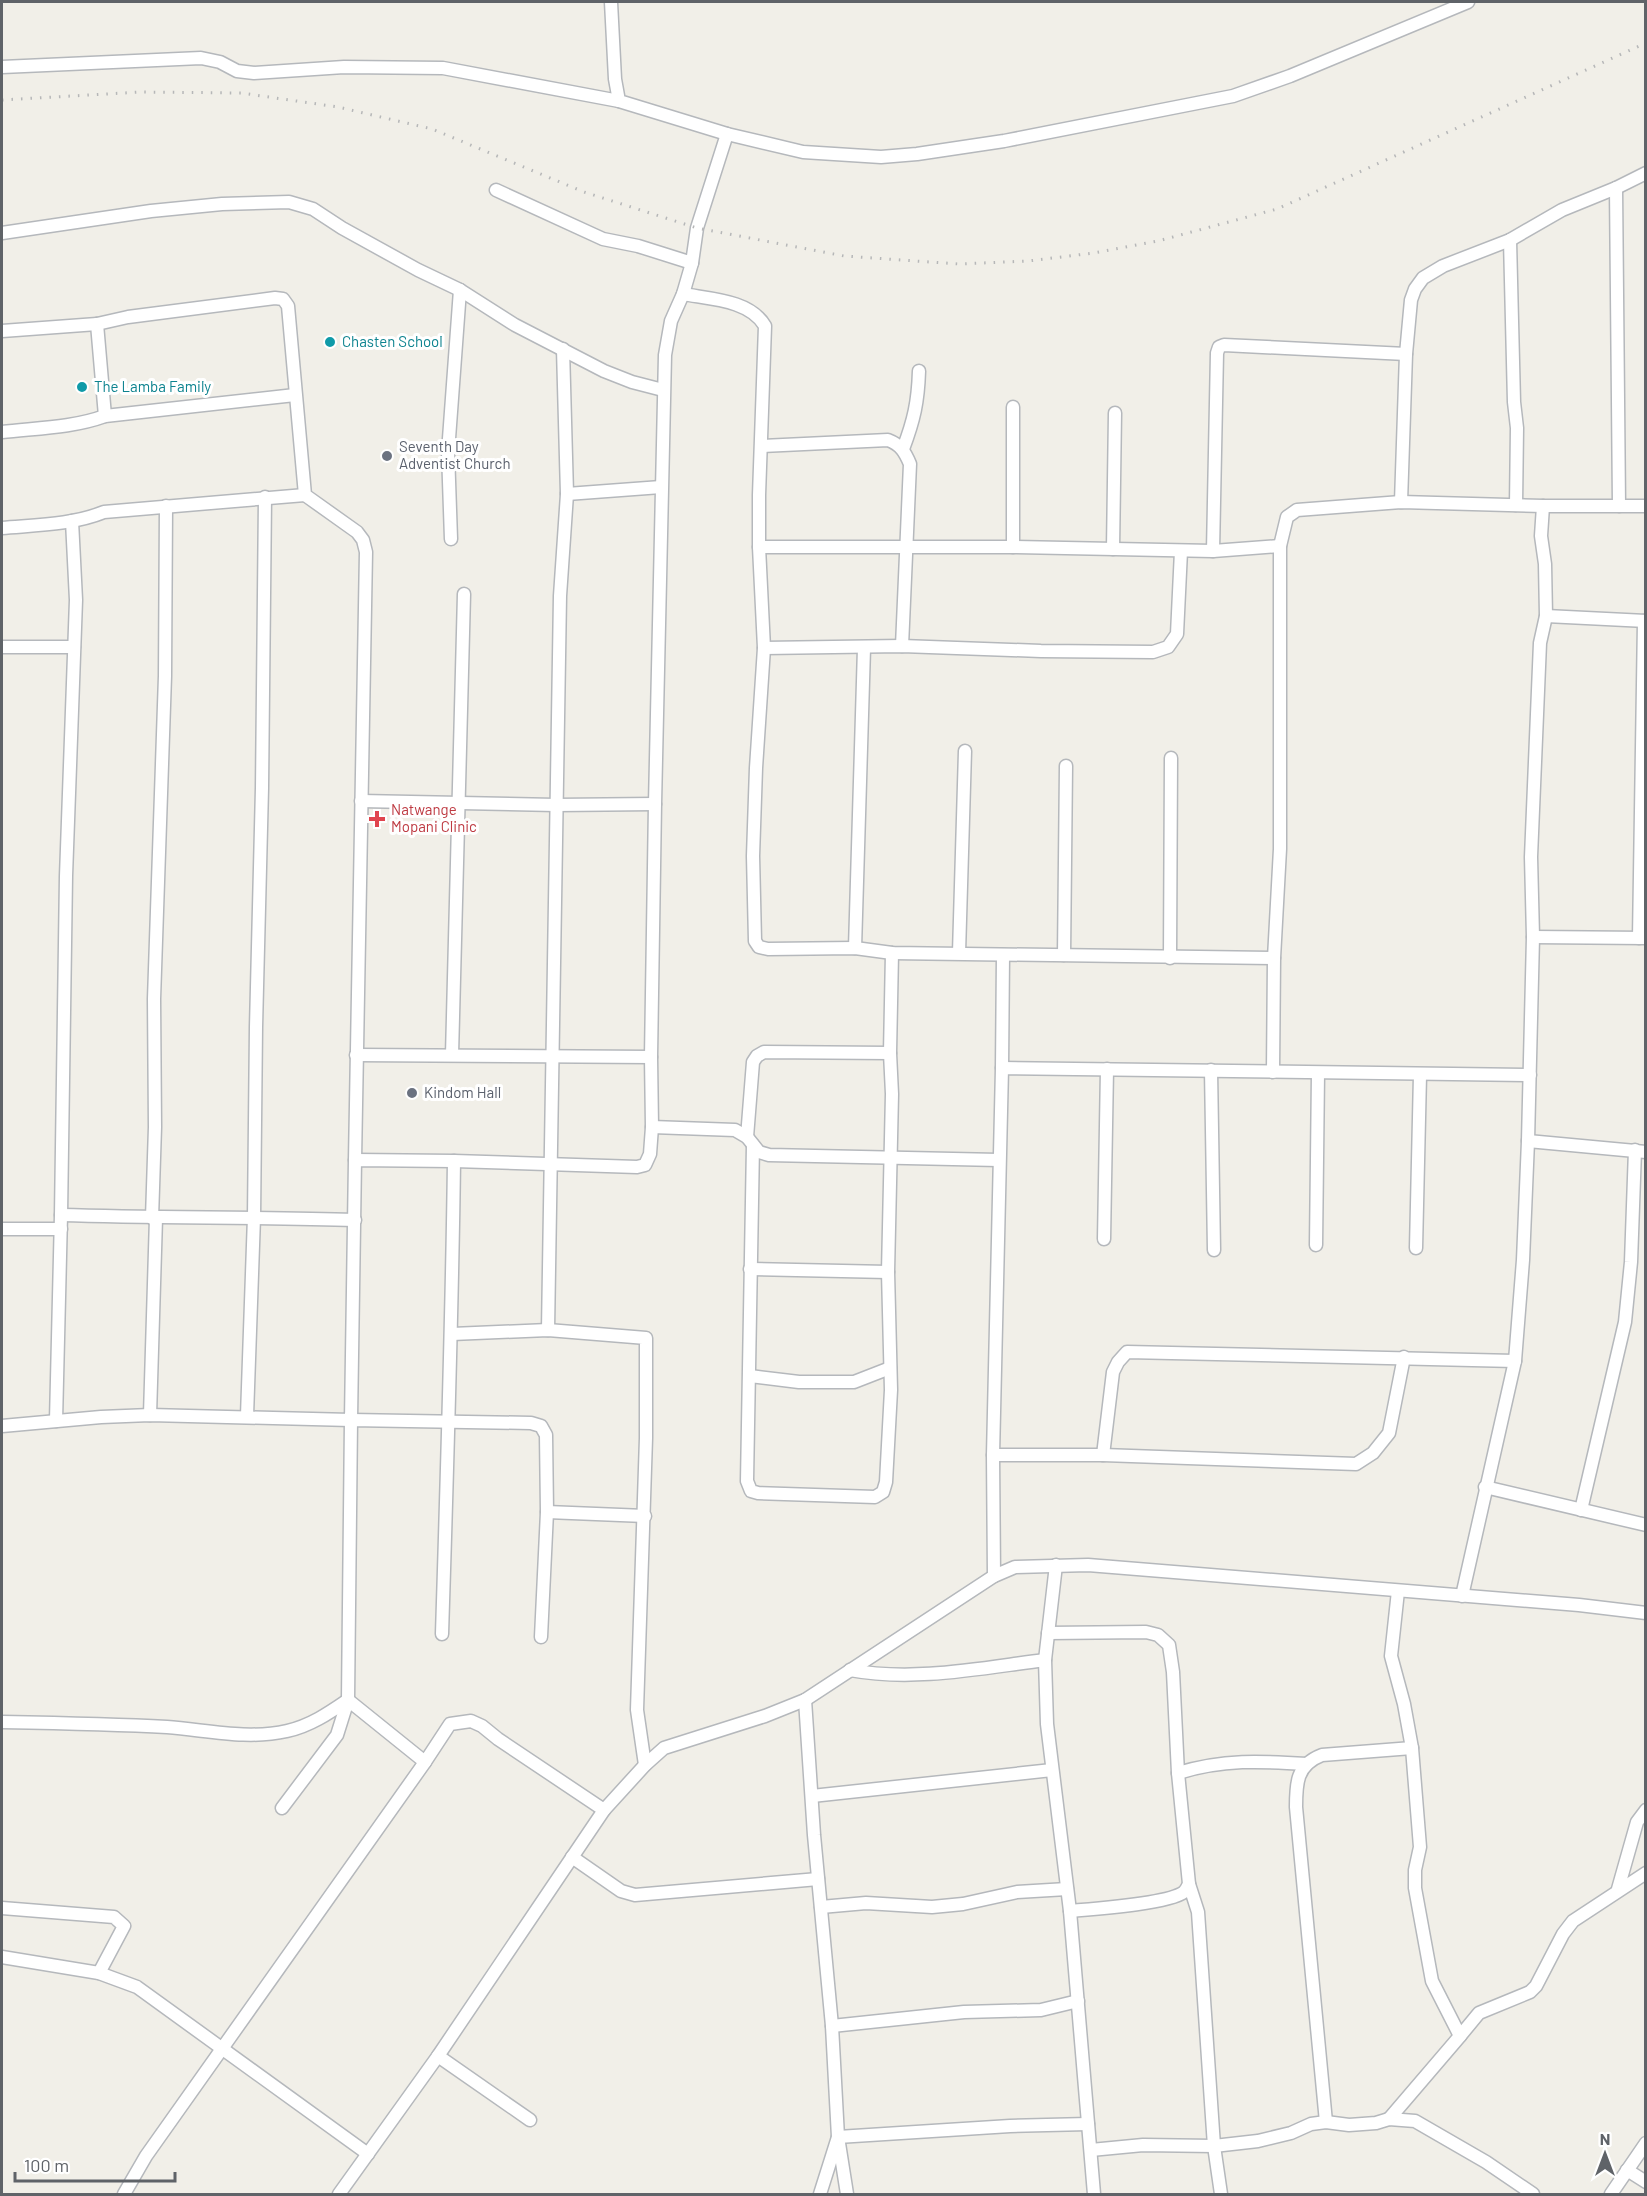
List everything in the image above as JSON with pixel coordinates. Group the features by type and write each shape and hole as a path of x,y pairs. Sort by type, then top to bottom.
{"street":[{"path":"612,2 615,79 619,101"},
{"path":"2,67 201,58 220,62 237,71 254,73 344,67 443,68 619,101 727,134 803,152 882,157 1005,141 1233,96 1300,72 1468,2"},
{"path":"356,1160 637,1167 645,1165 650,1154 665,355 671,321 683,294 692,263 697,228 727,134"},
{"path":"1401,502 1407,354 1411,300 1414,289 1423,278 1443,266 1510,240 1562,210 1646,173"},
{"path":"1616,188 1619,506"},
{"path":"496,190 603,239 638,246 692,263"},
{"path":"2,233 151,211 222,204 289,202 313,209 342,228 418,270 460,290 515,325 604,371 632,382 663,390"},
{"path":"1510,240 1517,428 1516,505"},
{"path":"451,539 448,452 460,290"},
{"path":"683,294 744,308 760,318 765,326 759,495 764,648 754,834 755,941 759,947 768,949 855,948 892,953 959,952 1003,955 1274,958"},
{"path":"2,331 97,324 128,316 275,298 283,299 288,306 305,495"},
{"path":"97,324 105,416"},
{"path":"1213,551 1217,353 1219,348 1224,345 1407,354"},
{"path":"548,1330 560,596 567,494 563,349"},
{"path":"903,449 918,400 919,371"},
{"path":"2,432 74,424 105,416 295,395"},
{"path":"1013,407 1013,547"},
{"path":"1113,549 1115,413"},
{"path":"762,446 888,440 898,443 903,449 910,464 902,646"},
{"path":"567,494 662,487"},
{"path":"2,528 72,521 91,518 104,512 305,495 357,532 363,540 366,552 356,1055 348,1700 337,1735 282,1808"},
{"path":"247,1416 254,1217 265,497"},
{"path":"1273,1072 1274,958 1280,849 1280,546 1287,517 1297,510 1401,502 1646,506"},
{"path":"150,1415 155,1127 154,999 165,676 166,506"},
{"path":"1462,1596 1515,1361 1528,1140 1533,937 1531,856 1540,643 1546,616 1545,564 1541,536 1543,506"},
{"path":"56,1421 62,1215 66,876 76,600 72,521"},
{"path":"759,547 1013,547 1213,551 1280,546"},
{"path":"764,648 902,646 1153,652 1168,647 1177,634 1181,551"},
{"path":"452,1055 464,594"},
{"path":"1533,937 1642,938 1645,621 1546,616"},
{"path":"2,647 74,647"},
{"path":"855,948 864,648"},
{"path":"959,952 965,751"},
{"path":"1170,958 1171,758"},
{"path":"1064,955 1066,766"},
{"path":"361,801 556,805 655,804"},
{"path":"890,1053 764,1052 753,1062 750,1141 750,1376 747,1481 751,1491 875,1497 883,1492 886,1482 890,1368 888,1272 892,953"},
{"path":"994,1576 993,1455 1003,955"},
{"path":"356,1055 651,1057"},
{"path":"1002,1068 1530,1075"},
{"path":"1104,1239 1107,1069"},
{"path":"1211,1070 1214,1250"},
{"path":"1316,1245 1318,1073"},
{"path":"1416,1248 1420,1075"},
{"path":"652,1127 735,1130 750,1141 759,1152 770,1155 999,1160"},
{"path":"1528,1140 1640,1151 1624,1322 1581,1510"},
{"path":"442,1634 452,1334 454,1161"},
{"path":"62,1215 355,1220"},
{"path":"2,1229 61,1229"},
{"path":"750,1269 888,1272"},
{"path":"452,1334 548,1330 646,1338 645,1515 637,1710 645,1765"},
{"path":"1103,1455 1113,1372 1127,1352 1515,1361"},
{"path":"993,1455 1103,1455 1356,1464 1373,1453 1389,1433 1404,1357"},
{"path":"750,1376 818,1383 854,1382 890,1368"},
{"path":"2,1426 150,1415 531,1423 541,1426 546,1435 547,1512 541,1638"},
{"path":"1485,1487 1646,1526"},
{"path":"547,1512 645,1515"},
{"path":"1056,1565 1045,1660 1047,1724 1070,1911 1094,2194"},
{"path":"339,2194 438,2056 604,1810 645,1765 664,1748 765,1716 805,1700 994,1576 1016,1567 1088,1565 1579,1605 1646,1613"},
{"path":"1398,1591 1391,1656 1404,1704 1412,1748 1420,1847 1415,1870 1417,1900 1432,1981 1460,2036"},
{"path":"1048,1633 1146,1632 1158,1635 1169,1645 1189,1884 1198,1912 1214,2145 1221,2194"},
{"path":"850,1670 872,1674 946,1673 1045,1660"},
{"path":"2,1722 115,1724 233,1734 265,1734 288,1731 304,1725 325,1716 348,1700"},
{"path":"348,1700 425,1762"},
{"path":"805,1700 818,1879 832,2026 838,2137 847,2194"},
{"path":"124,2194 146,2156 450,1724 471,1721 482,1726 604,1810"},
{"path":"1326,2122 1296,1808 1296,1779 1313,1758 1331,1753 1412,1748"},
{"path":"1178,1773 1206,1765 1238,1761 1307,1764"},
{"path":"812,1796 1052,1770"},
{"path":"1618,1889 1637,1822 1646,1810"},
{"path":"572,1857 621,1891 635,1895 818,1879"},
{"path":"1389,2119 1479,2013 1530,1992 1536,1986 1563,1934 1573,1922 1618,1889 1646,1873"},
{"path":"1070,1911 1153,1901 1185,1892 1189,1884"},
{"path":"821,1907 866,1903 932,1907 963,1904 1017,1893 1067,1889"},
{"path":"2,1908 114,1917 119,1920 124,1926 99,1973"},
{"path":"2,1958 99,1973 137,1987 368,2154"},
{"path":"832,2026 964,2012 1041,2010 1078,2001"},
{"path":"438,2056 530,2120"},
{"path":"1091,2150 1143,2145 1214,2145 1276,2137 1311,2124 1326,2122 1361,2124 1389,2119 1414,2121 1486,2162 1533,2194"},
{"path":"838,2137 980,2127 1088,2124"},
{"path":"820,2194 838,2137"},
{"path":"1611,2194 1646,2143"},
{"path":"1627,2170 1646,2182"}],"railway":[{"path":"2,100 141,92 241,93 338,107 432,129 584,192 697,228 844,256 959,264 1028,261 1094,253 1158,241 1277,209 1646,43"}],"place":[{"name":"Chasten School","path":"330,342"},
{"name":"The Lamba Family","path":"82,387"},
{"name":"Seventh Day Adventist Church","path":"387,456"},
{"name":"Natwange Mopani Clinic","path":"377,819"},
{"name":"Kindom Hall","path":"412,1093"}]}
